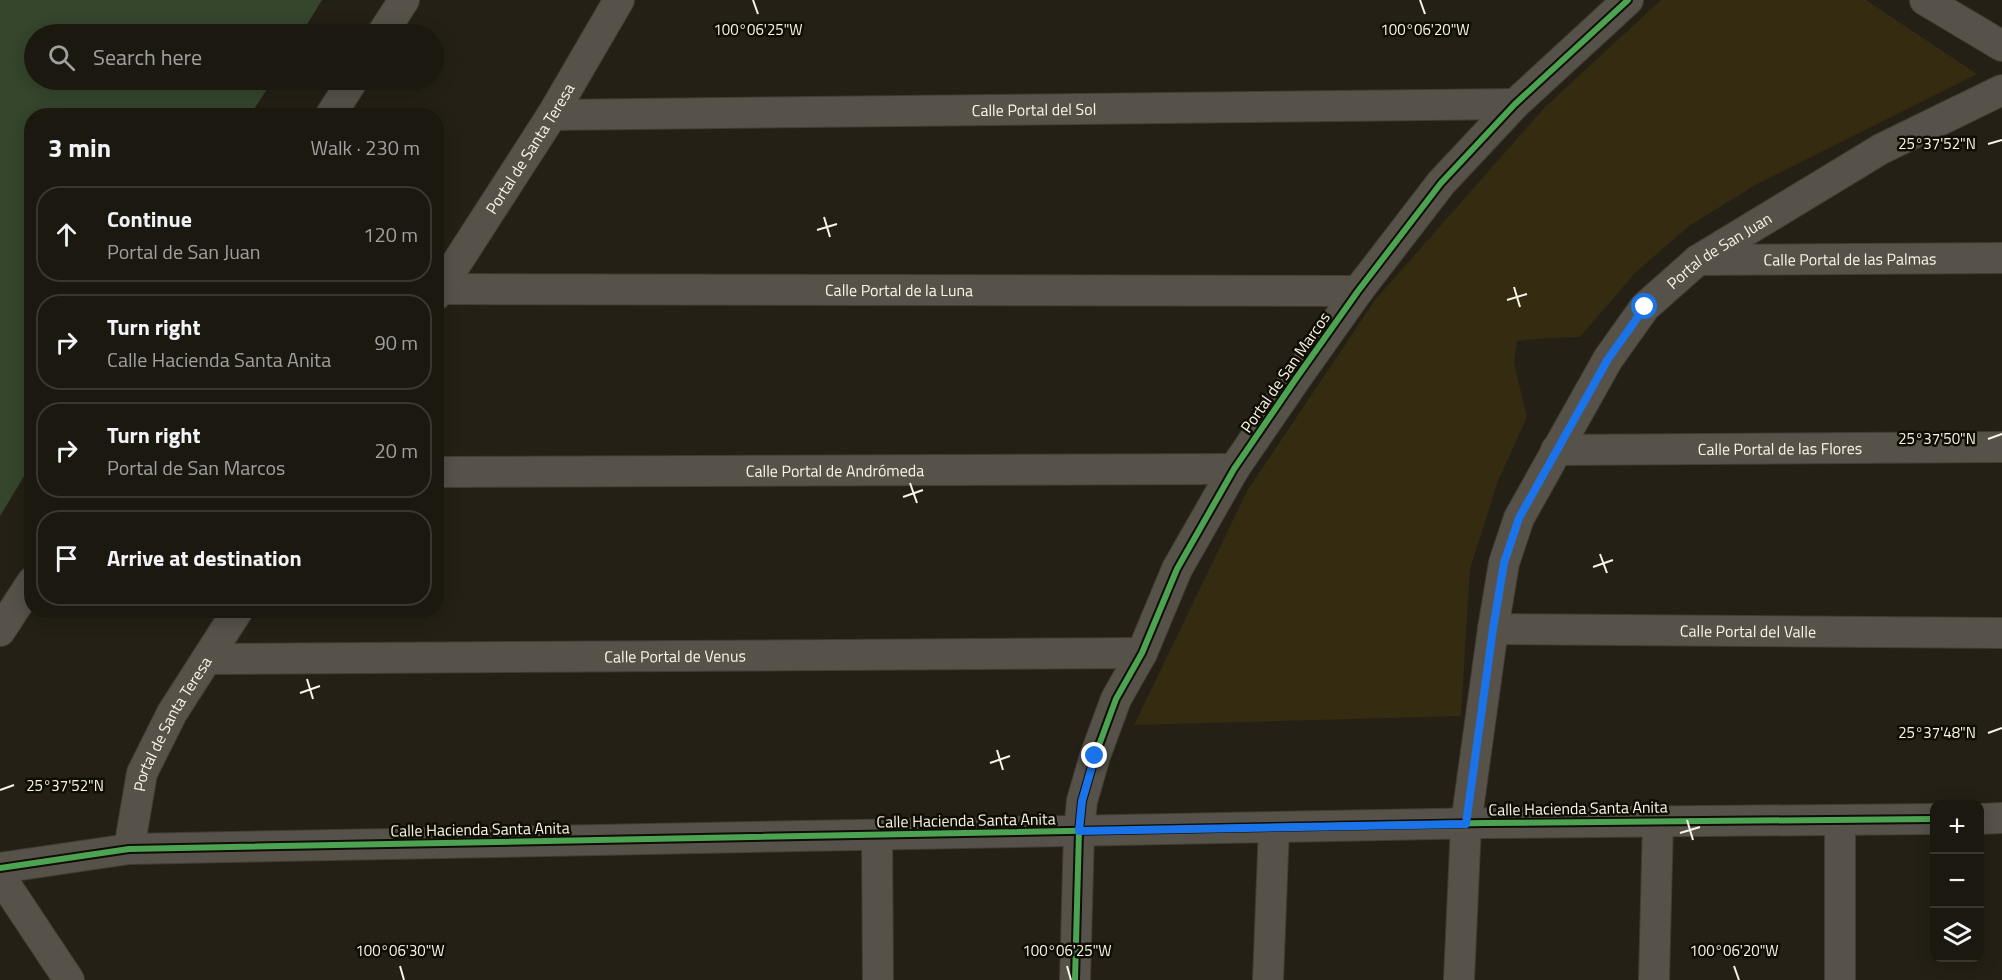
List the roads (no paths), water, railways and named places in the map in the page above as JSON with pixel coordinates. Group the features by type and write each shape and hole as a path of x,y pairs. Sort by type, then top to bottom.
{"street":[{"path":"388,24 404,0"},
{"name":"Portal de Santa Teresa","path":"444,283 552,115 619,0"},
{"name":"Portal de San Marcos","path":"1076,980 1079,831 1082,801 1095,756 1116,699 1142,653 1177,569 1234,469 1294,380 1358,291 1441,183 1515,105 1628,0"},
{"path":"1925,0 2002,46"},
{"path":"335,108 347,90"},
{"name":"Portal de San Juan","path":"1459,980 1466,824 1504,563 1519,518 1608,359 1645,307 1698,260 1881,149 2002,90"},
{"name":"Calle Portal del Sol","path":"552,115 1515,105"},
{"name":"Calle Portal de las Palmas","path":"1698,260 2002,258"},
{"name":"Calle Portal de la Luna","path":"444,292 1358,291"},
{"name":"Calle Portal de las Flores","path":"1556,450 2002,447"},
{"name":"Calle Portal de Andrómeda","path":"444,472 1234,469"},
{"path":"0,631 24,594"},
{"name":"Portal de Santa Teresa","path":"129,849 142,773 172,713 233,618"},
{"name":"Calle Portal del Valle","path":"1493,629 2002,633"},
{"name":"Calle Portal de Venus","path":"207,659 1142,653"},
{"path":"1984,819 2002,818"},
{"path":"1840,819 1840,980"},
{"name":"Calle Hacienda Santa Anita","path":"0,868 129,849 1274,827 1930,819"},
{"path":"1654,980 1658,821"},
{"path":"1268,980 1274,827"},
{"path":"877,835 878,980"},
{"path":"0,876 69,980"}]}
